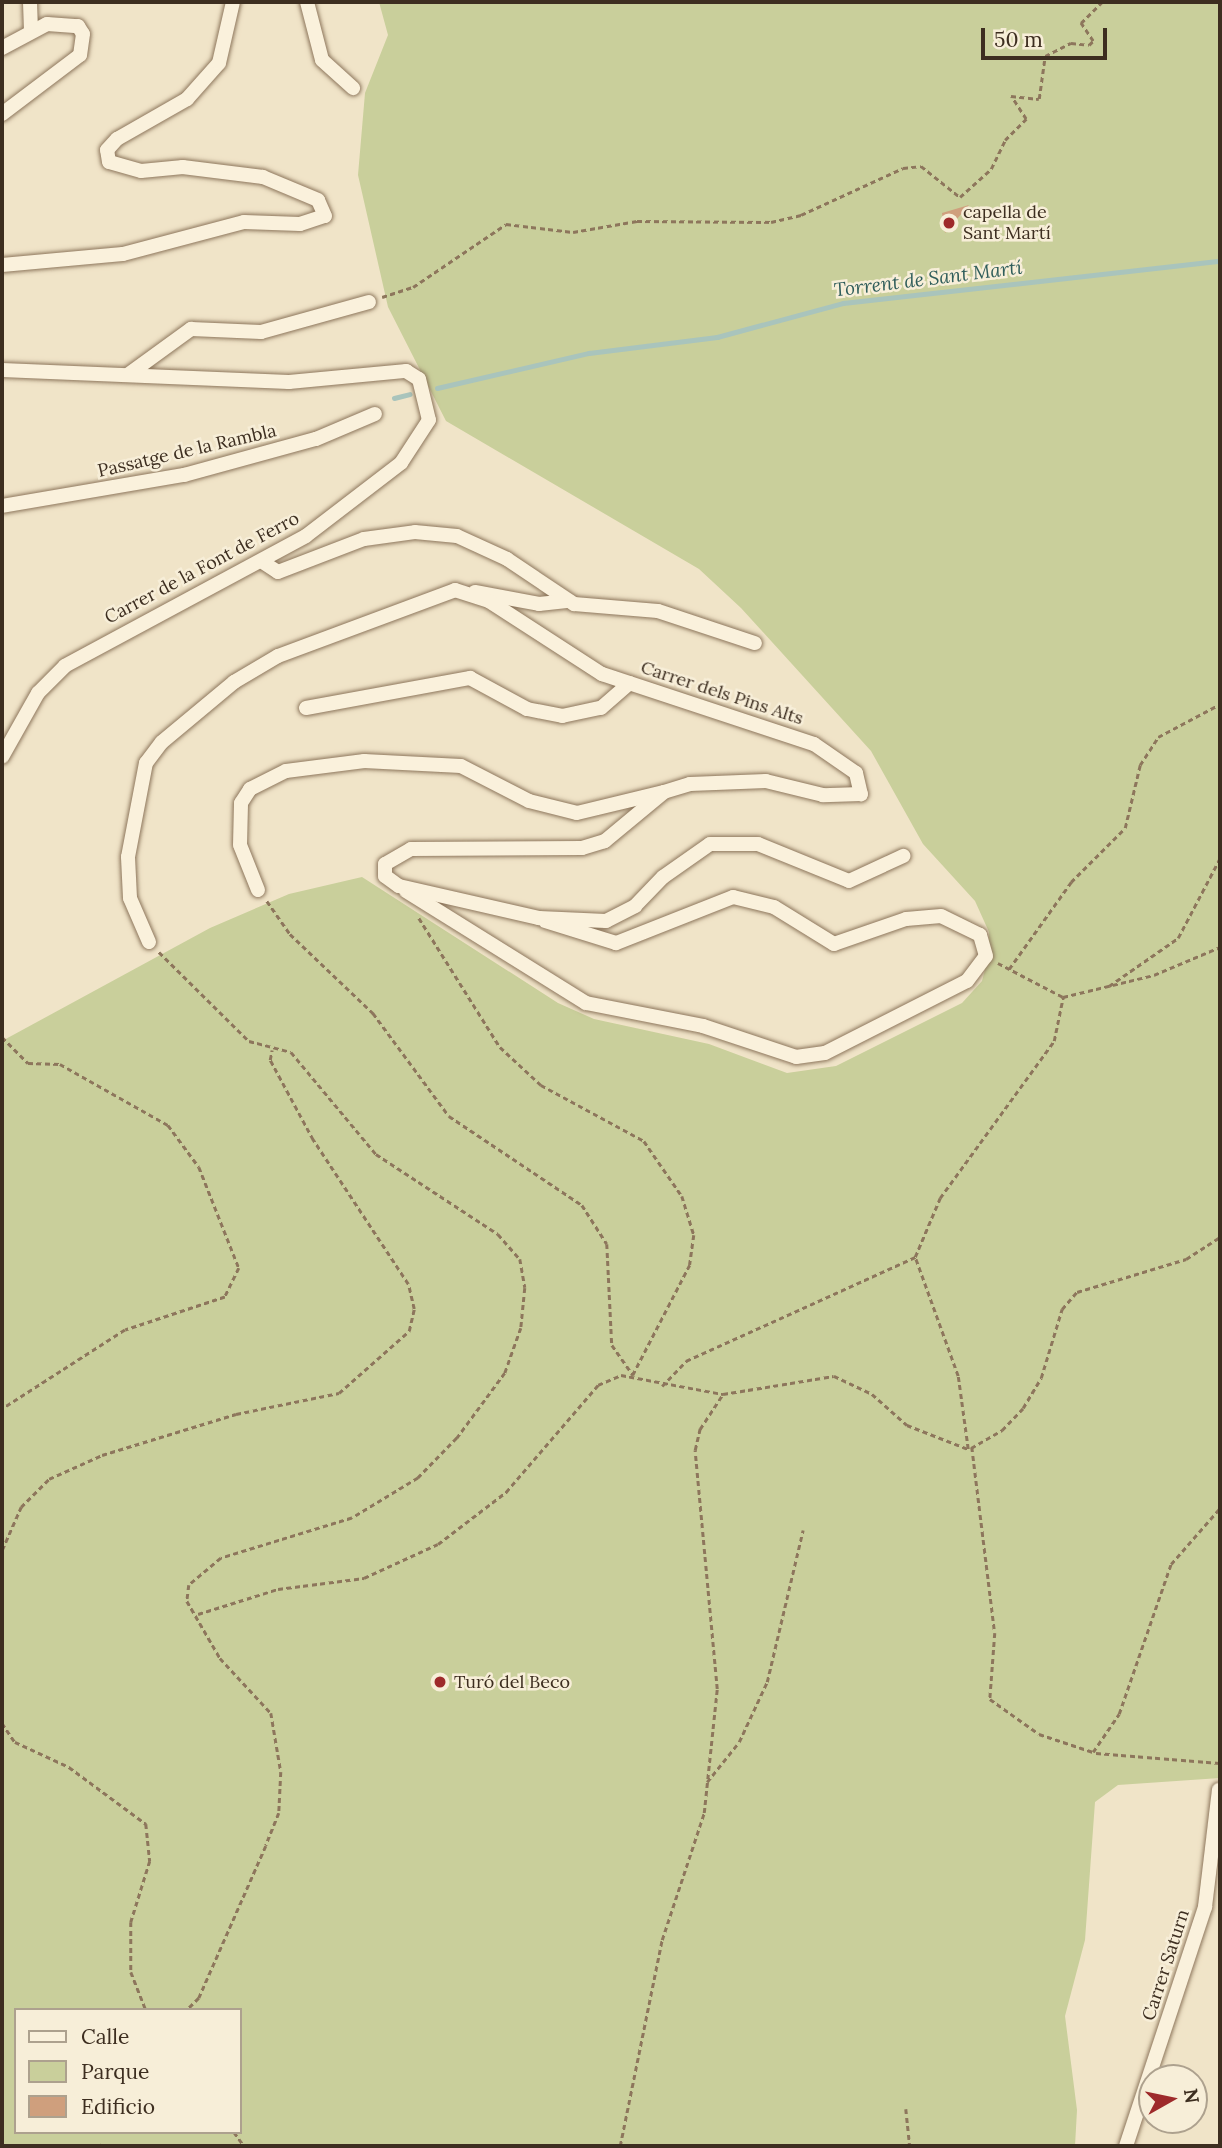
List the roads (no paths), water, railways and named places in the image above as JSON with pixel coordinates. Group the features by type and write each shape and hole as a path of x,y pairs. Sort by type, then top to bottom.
{"street":[{"path":"30,2 31,30"},
{"path":"2,265 123,254 244,222 300,224 325,216 317,200 263,177 183,167 126,170 109,162 107,150 117,139 187,99 219,63 233,2"},
{"path":"307,2 322,60 353,88"},
{"path":"2,48 31,30 47,24 78,26 83,45 64,68 2,114"},
{"path":"129,374 191,329 261,332 369,302"},
{"name":"Carrer de la Font de Ferro","path":"2,370 289,382 388,369 419,379 429,420 401,463 261,561 65,666 38,694 2,757"},
{"name":"Passatge de la Rambla","path":"2,506 184,475 316,439 375,414"},
{"path":"261,561 278,572 364,539 415,532 457,536 507,559 569,601 610,612 658,611 755,643"},
{"path":"149,942 130,898 128,857 146,764 162,742 234,682 278,656 433,595 470,592 539,604 569,601"},
{"name":"Carrer dels Pins Alts","path":"399,886 385,876 385,864 411,849 582,848 605,841 664,792 724,780 766,781 854,799 862,786 843,760 814,744 582,665 470,592"},
{"path":"306,708 470,678 527,709 562,716 601,708 630,683"},
{"path":"258,890 240,845 241,803 250,789 286,771 363,761 461,766 529,801 577,813 664,792"},
{"path":"539,918 606,921 635,906 663,877 710,844 758,844 849,881 903,856"},
{"path":"399,886 539,918 615,943 733,897 774,907 834,944 906,919 941,916 980,935 986,957 967,981 825,1053 796,1057 703,1026 586,1003 399,886"},
{"name":"Carrer Saturn","path":"1126,2146 1205,1907 1219,1790"}],"waterway":[{"name":"Torrent de Sant Martí","path":"437,388 589,353 717,337 843,303 1220,261"},
{"name":"Torrent de Sant Martí","path":"394,398 410,394"}],"place":[{"name":"capella de Sant Martí","path":"949,223"},
{"name":"Turó del Beco","path":"440,1682"}]}
